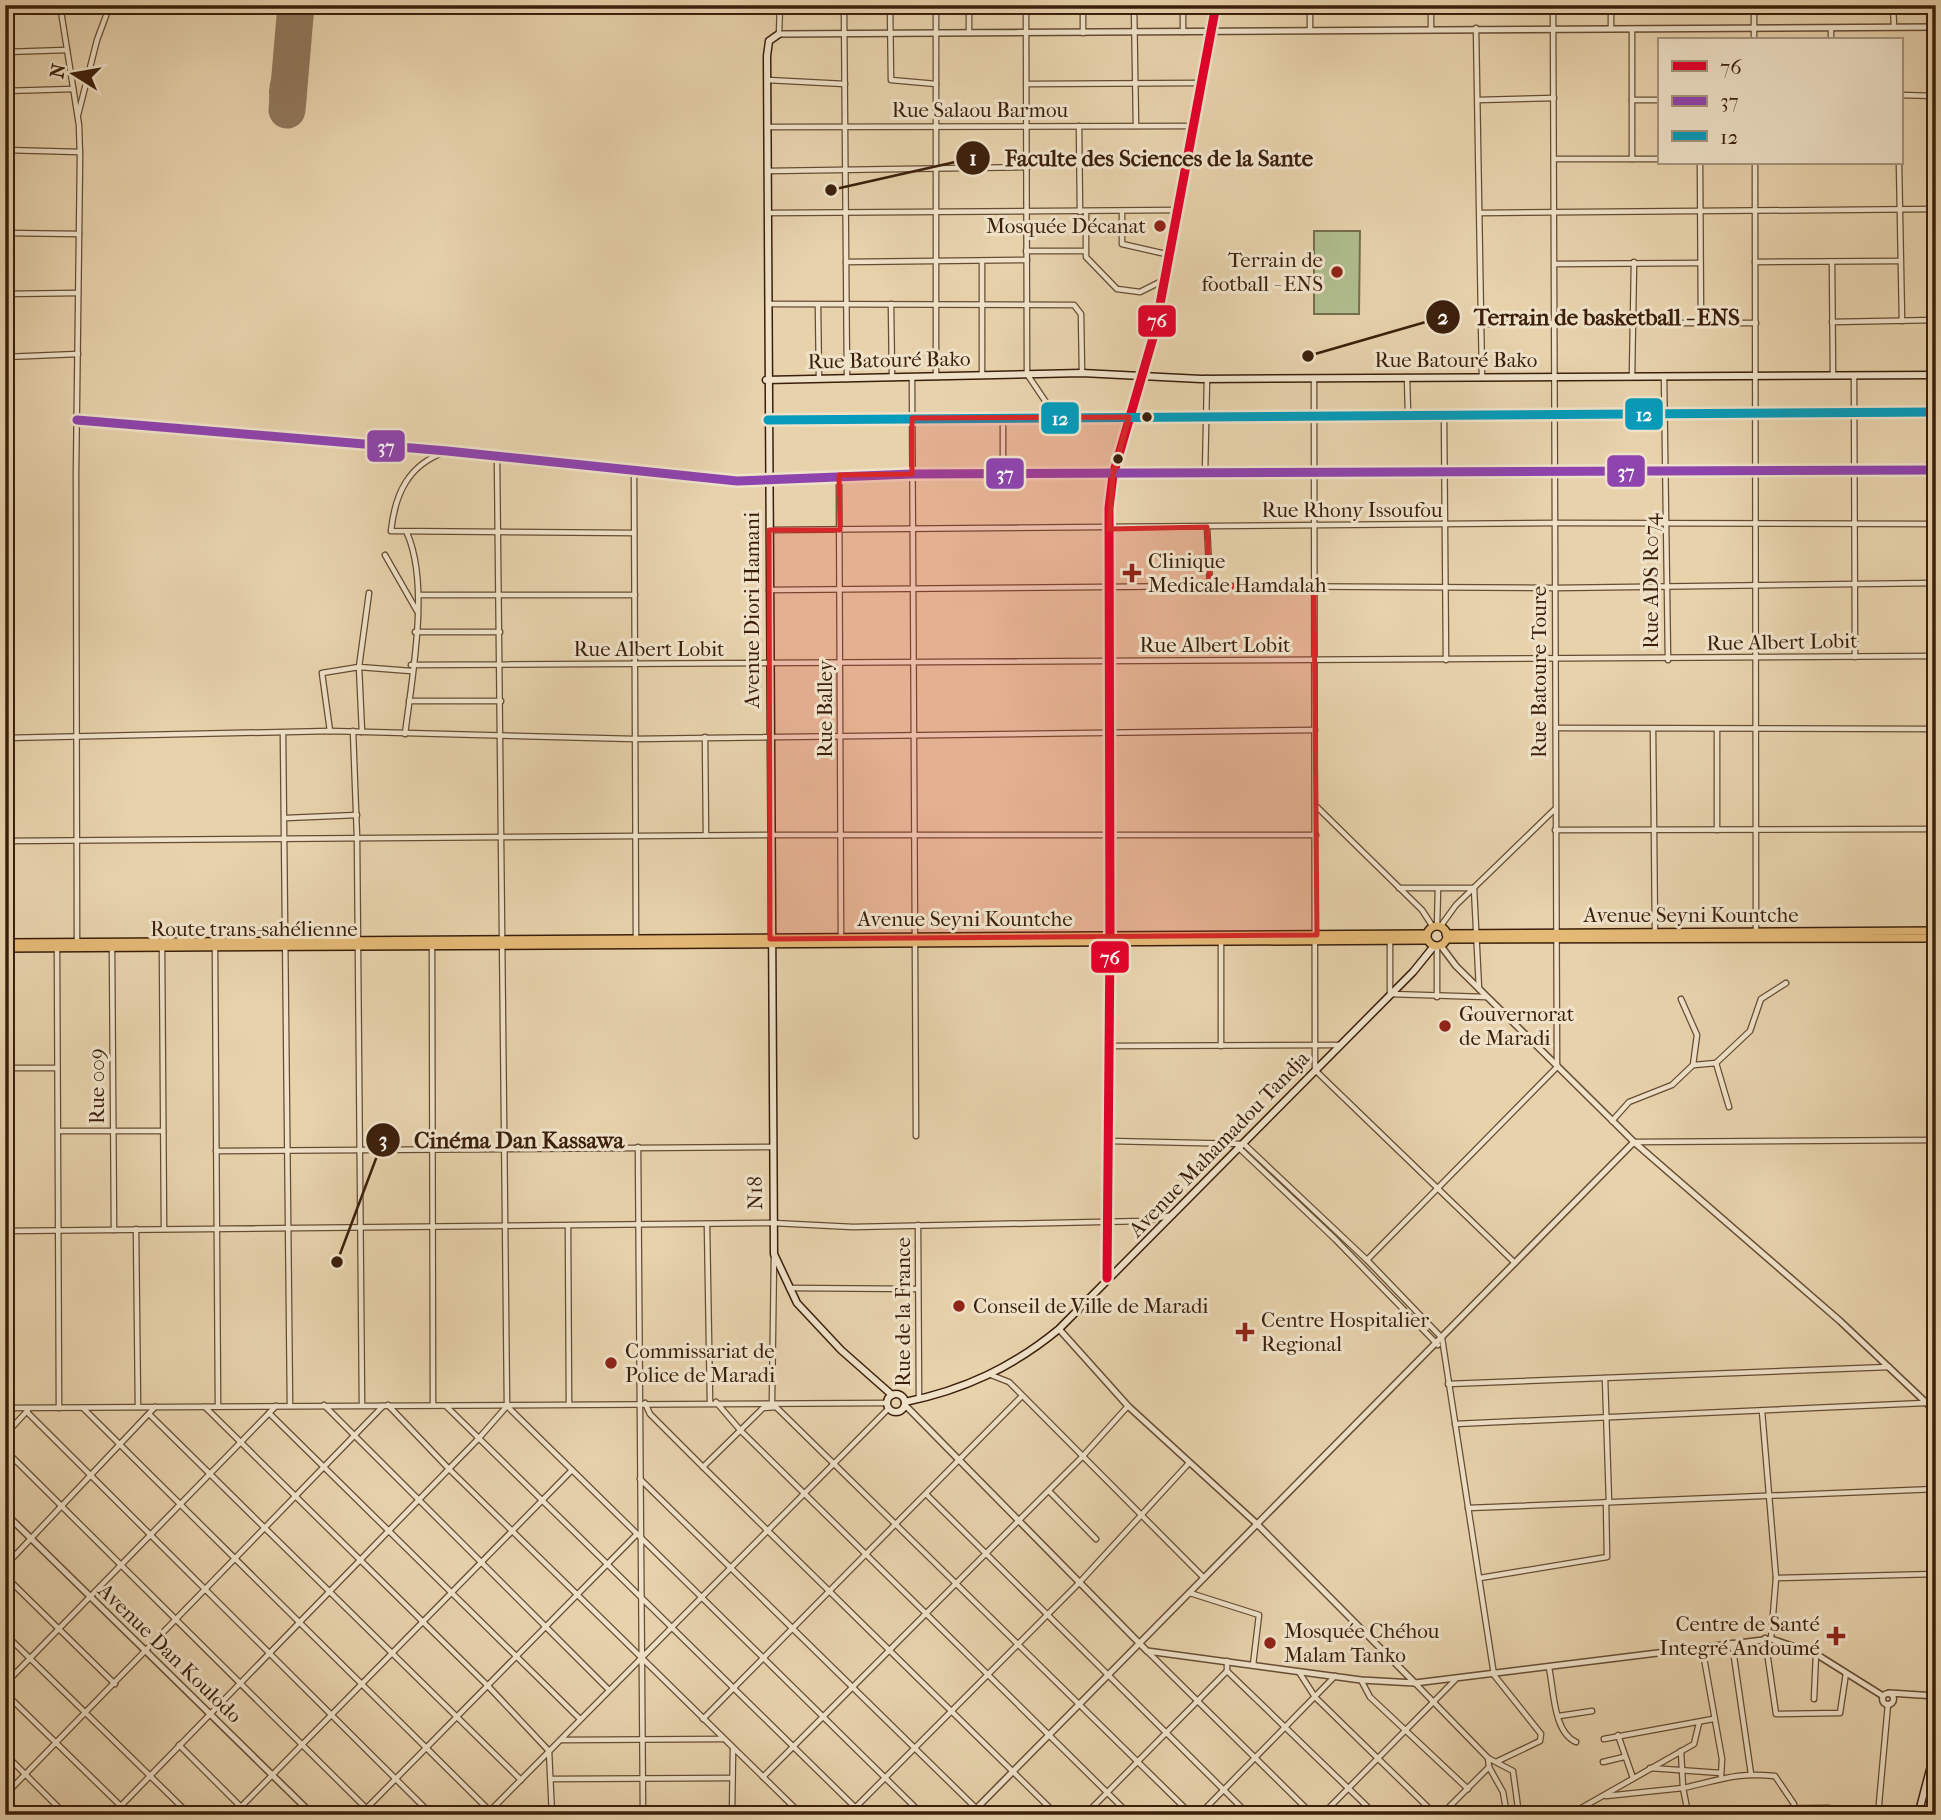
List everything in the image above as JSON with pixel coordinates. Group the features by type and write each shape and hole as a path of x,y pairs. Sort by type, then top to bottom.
{"highway":[{"path":"1437,927 1447,936 1433,943 1437,927"},
{"name":"Avenue Seyni Kountche","path":"1556,937 1655,932 1756,936 1936,931"},
{"name":"Avenue Seyni Kountche","path":"1447,936 1936,939"},
{"name":"Avenue Seyni Kountche","path":"502,943 1221,938 1390,938 1433,943"},
{"name":"Route trans-sahélienne","path":"5,943 502,943"},
{"name":"Route trans-sahélienne","path":"112,945 215,947 287,944"},
{"name":"Route trans-sahélienne","path":"5,948 57,948 77,945"}],"main road":[{"name":"Avenue Diori Hamani","path":"770,942 766,380 767,48 769,41 779,34"},
{"name":"Rue Batouré Bako","path":"766,380 1082,373 1207,378 1936,375"},
{"name":"N18","path":"770,942 774,1254 788,1289 824,1333 892,1395 901,1395 905,1403"},
{"name":"Avenue Mahamadou Tandja","path":"888,1405 898,1412 905,1403 939,1395 991,1375 1027,1354 1059,1329 1342,1045 1433,943"},
{"path":"888,1405 892,1395"},
{"path":"1918,1815 1936,1748"}],"street":[{"path":"77,116 97,40 110,5"},
{"path":"780,5 779,34 1936,27"},
{"path":"844,5 847,379"},
{"path":"890,5 891,80 936,84"},
{"path":"936,5 936,377"},
{"path":"969,5 969,33"},
{"path":"1026,5 1027,374 1056,418"},
{"path":"1083,5 1083,33"},
{"path":"1134,5 1136,126"},
{"path":"1183,5 1183,32"},
{"path":"1107,1278 1110,1046 1109,529 1113,475 1143,377 1166,279 1216,5"},
{"path":"1310,5 1310,30"},
{"path":"1431,5 1432,28"},
{"name":"Rue Batoure Toure","path":"1553,5 1557,1067"},
{"path":"1611,5 1611,29"},
{"path":"1754,5 1754,38"},
{"path":"1893,5 1894,27"},
{"path":"5,8 60,6 80,152 77,945"},
{"path":"1476,28 1482,377"},
{"path":"1830,28 1831,38"},
{"path":"1632,29 1632,159"},
{"path":"5,52 67,50"},
{"path":"767,79 845,84"},
{"path":"1028,84 1200,83"},
{"path":"5,91 73,89"},
{"path":"1902,96 1936,96"},
{"path":"1478,100 1554,98"},
{"path":"1632,100 1658,100"},
{"path":"1079,126 1085,251 1090,262 1117,289 1140,292 1166,279"},
{"name":"Rue Salaou Barmou","path":"767,127 1193,126"},
{"path":"5,150 80,152"},
{"path":"1554,159 1658,159"},
{"path":"1700,164 1701,323"},
{"path":"1755,164 1756,936"},
{"path":"1899,164 1902,321"},
{"path":"768,172 1028,167"},
{"path":"1480,213 1936,209"},
{"path":"767,213 1178,210"},
{"path":"1122,211 1122,244 1170,255"},
{"path":"5,233 79,234"},
{"path":"1027,251 1085,251"},
{"path":"846,262 1027,260"},
{"path":"982,261 982,376"},
{"path":"1755,262 1900,261"},
{"path":"1632,376 1634,262"},
{"path":"1832,262 1833,376"},
{"path":"1555,264 1700,263"},
{"path":"5,294 78,293"},
{"path":"767,304 1074,305 1081,314 1082,373"},
{"path":"891,304 892,379"},
{"path":"818,306 819,380"},
{"path":"1832,322 1936,320"},
{"path":"1483,324 1555,323"},
{"path":"1633,323 1756,323"},
{"path":"5,357 78,354"},
{"name":"Rue ADS R074","path":"1664,376 1668,660"},
{"path":"1854,376 1855,657"},
{"path":"1407,377 1408,414"},
{"path":"912,378 916,1136"},
{"path":"1205,474 1207,378"},
{"path":"1314,378 1317,806 1315,1070 1515,1263"},
{"path":"768,420 1936,412"},
{"path":"1444,414 1446,660"},
{"path":"1003,418 1003,474"},
{"path":"77,420 768,482 839,475 912,474 1936,470"},
{"path":"447,452 421,463 402,488 391,531 634,534"},
{"path":"112,1815 208,1713 479,1438 507,1405 497,458"},
{"path":"634,470 636,943"},
{"name":"Rue Balley","path":"839,475 841,941"},
{"name":"Rue Rhony Issoufou","path":"769,530 1556,523 1936,524"},
{"path":"1207,527 1210,586"},
{"path":"405,734 419,595 416,558 407,533"},
{"path":"386,555 417,611"},
{"path":"769,590 840,592 1210,586 1555,588 1936,583"},
{"path":"362,732 359,667 369,593"},
{"path":"419,595 635,595"},
{"path":"415,632 500,632"},
{"name":"Rue Albert Lobit","path":"330,731 323,673 359,667 1668,660 1936,656"},
{"path":"409,702 500,701"},
{"path":"1556,728 1936,729"},
{"path":"1653,729 1655,932"},
{"path":"1717,729 1717,830"},
{"path":"5,738 330,731 634,739 1315,730"},
{"path":"353,731 359,943 362,1405"},
{"path":"283,734 286,818 290,1406"},
{"path":"705,737 706,835"},
{"path":"1317,806 1437,927"},
{"path":"1437,927 1456,905 1555,810"},
{"path":"286,818 356,815"},
{"path":"1555,830 1936,829"},
{"path":"5,841 634,835 1316,835"},
{"path":"1399,888 1474,888"},
{"path":"1474,888 1479,990"},
{"path":"1437,927 1438,889"},
{"path":"1221,938 1221,1046"},
{"path":"1390,938 1390,994 1486,997"},
{"path":"1433,943 1634,1142 1890,1367 1936,1412"},
{"path":"1433,943 1437,997"},
{"path":"432,944 433,1405"},
{"name":"Rue 009","path":"112,945 114,1230"},
{"path":"162,947 164,1229"},
{"path":"215,947 218,1406"},
{"path":"57,948 59,1408"},
{"path":"1612,1121 1629,1102 1672,1085 1693,1065 1716,1063 1750,1031 1761,999 1786,983"},
{"path":"1681,999 1697,1035 1693,1065"},
{"path":"1110,1046 1342,1045"},
{"path":"1716,1063 1729,1107"},
{"path":"1367,1260 1439,1190 1557,1067"},
{"path":"5,1068 57,1068"},
{"path":"59,1130 163,1130"},
{"path":"970,1815 1257,1524 1439,1346 1442,1338 1634,1142 1936,1140"},
{"path":"1109,1141 1234,1142 1242,1146 1284,1180 1367,1260 1442,1338"},
{"path":"1242,1146 1439,1346 1455,1423 1494,1675 1541,1734 1540,1741 1498,1761"},
{"path":"639,1147 642,1403 639,1536 643,1815"},
{"path":"216,1151 772,1147"},
{"path":"1279,1185 1284,1180"},
{"path":"5,1231 773,1223 918,1225 1144,1221 1174,1214"},
{"path":"707,1225 713,1402 1130,1815"},
{"name":"Rue de la France","path":"918,1225 919,1399"},
{"path":"568,1226 569,1404"},
{"path":"136,1229 138,1407"},
{"path":"774,1254 772,1403 1192,1815"},
{"path":"788,1289 918,1289"},
{"path":"1059,1329 1128,1406 1257,1524 1488,1758 1513,1771 1519,1815"},
{"path":"1448,1384 1890,1367"},
{"path":"991,1375 1009,1382 1204,1578"},
{"path":"1480,1578 1607,1557 1605,1378"},
{"path":"703,1719 1022,1396"},
{"path":"5,1408 29,1410 713,1402 888,1405"},
{"path":"642,1403 703,1467 1057,1815"},
{"path":"703,1467 763,1408 772,1403"},
{"path":"905,1403 957,1462 1313,1815"},
{"path":"1455,1423 1936,1403"},
{"path":"324,1405 608,1689"},
{"path":"5,1795 386,1405"},
{"path":"386,1405 802,1815"},
{"path":"445,1405 863,1815"},
{"path":"507,1405 923,1815"},
{"path":"82,1408 299,1621 360,1685 427,1748 488,1813 767,1529 806,1495 888,1405"},
{"path":"5,1684 276,1406"},
{"path":"764,1777 1049,1491 1128,1406"},
{"path":"5,1566 155,1407"},
{"path":"205,1407 421,1623 488,1686 549,1751 552,1815"},
{"path":"5,1435 29,1410"},
{"path":"29,1410 90,1475 432,1815"},
{"path":"1762,1411 1767,1496 1776,1578 1768,1639 1776,1714 1840,1713 1846,1672"},
{"path":"269,1413 580,1719"},
{"path":"149,1414 521,1780"},
{"path":"5,1450 373,1815"},
{"path":"848,1815 1079,1583 1189,1463"},
{"path":"233,1815 572,1470"},
{"path":"640,1479 983,1815"},
{"path":"1468,1508 1936,1489"},
{"path":"1049,1491 1096,1539"},
{"path":"926,1494 1249,1815"},
{"name":"Avenue Dan Koulodo","path":"5,1513 313,1815"},
{"path":"360,1815 577,1594 639,1536"},
{"path":"1776,1578 1936,1574"},
{"path":"5,1576 115,1684"},
{"path":"1190,1593 1259,1615 1253,1665"},
{"path":"5,1634 190,1815"},
{"path":"1147,1651 1361,1680 1415,1683 1768,1639 1816,1654 1886,1695 1936,1696"},
{"path":"1732,1643 1751,1774"},
{"path":"1702,1647 1721,1774"},
{"path":"1814,1699 1816,1654"},
{"path":"1085,1815 1227,1671 1227,1661"},
{"path":"1549,1668 1559,1716 1566,1735 1576,1742"},
{"path":"1298,1670 1315,1697 1436,1815"},
{"path":"1227,1671 1376,1815"},
{"path":"1199,1815 1335,1676"},
{"path":"1361,1680 1370,1697 1468,1789"},
{"path":"1322,1815 1455,1680"},
{"path":"5,1693 130,1815"},
{"path":"1886,1695 1883,1700 1890,1702 1908,1694"},
{"path":"1878,1815 1890,1702"},
{"path":"1559,1716 1592,1712"},
{"path":"1604,1739 1713,1719"},
{"path":"1569,1815 1695,1742 1699,1723"},
{"path":"1618,1735 1633,1778"},
{"path":"561,1740 723,1739"},
{"path":"179,1745 249,1815"},
{"path":"732,1815 733,1748"},
{"path":"1681,1751 1683,1788 1688,1813"},
{"path":"5,1754 66,1815"},
{"path":"1603,1762 1624,1757"},
{"path":"1488,1758 1489,1767 1499,1782 1507,1815"},
{"path":"1441,1815 1489,1767"},
{"path":"1650,1768 1775,1776 1795,1808 1794,1815"},
{"path":"1602,1797 1683,1788 1714,1781 1721,1774"},
{"path":"552,1779 732,1778"},
{"path":"1667,1815 1829,1808"}],"highlighted area":[{"path":"1129,417 1113,475 1109,529 1207,527 1210,586 1314,587 1317,935 770,939 769,530 840,530 839,475 912,474 912,418"}],"green space":[{"name":"Terrain de football - ENS","path":"1314,231 1360,231 1359,314 1314,314"}],"taxiway":[{"path":"292,47 300,78 299,103 287,110 281,108 276,93 292,47"}],"runway":[{"path":"287,110 296,5"}],"transit line":[{"name":"76","path":"1107,1278 1110,943 1109,508 1113,475 1155,331 1216,5"},
{"name":"12","path":"768,420 1936,412"},
{"name":"37","path":"77,420 447,451 737,481 912,474 1936,470"}],"place":[{"name":"Faculte des Sciences de la Sante","path":"831,190"},
{"name":"Mosquée Décanat","path":"1160,226"},
{"name":"Terrain de football - ENS","path":"1337,272"},
{"name":"Terrain de basketball - ENS","path":"1308,356"},
{"name":"Clinique Medicale Hamdalah","path":"1132,573"},
{"name":"Gouvernorat de Maradi","path":"1445,1026"},
{"name":"Cinéma Dan Kassawa","path":"337,1262"},
{"name":"Conseil de Ville de Maradi","path":"959,1306"},
{"name":"Centre Hospitalier Regional","path":"1245,1332"},
{"name":"Commissariat de Police de Maradi","path":"611,1363"},
{"name":"Centre de Santé Integré Andoumé","path":"1836,1636"},
{"name":"Mosquée Chéhou Malam Tanko","path":"1270,1643"}]}
